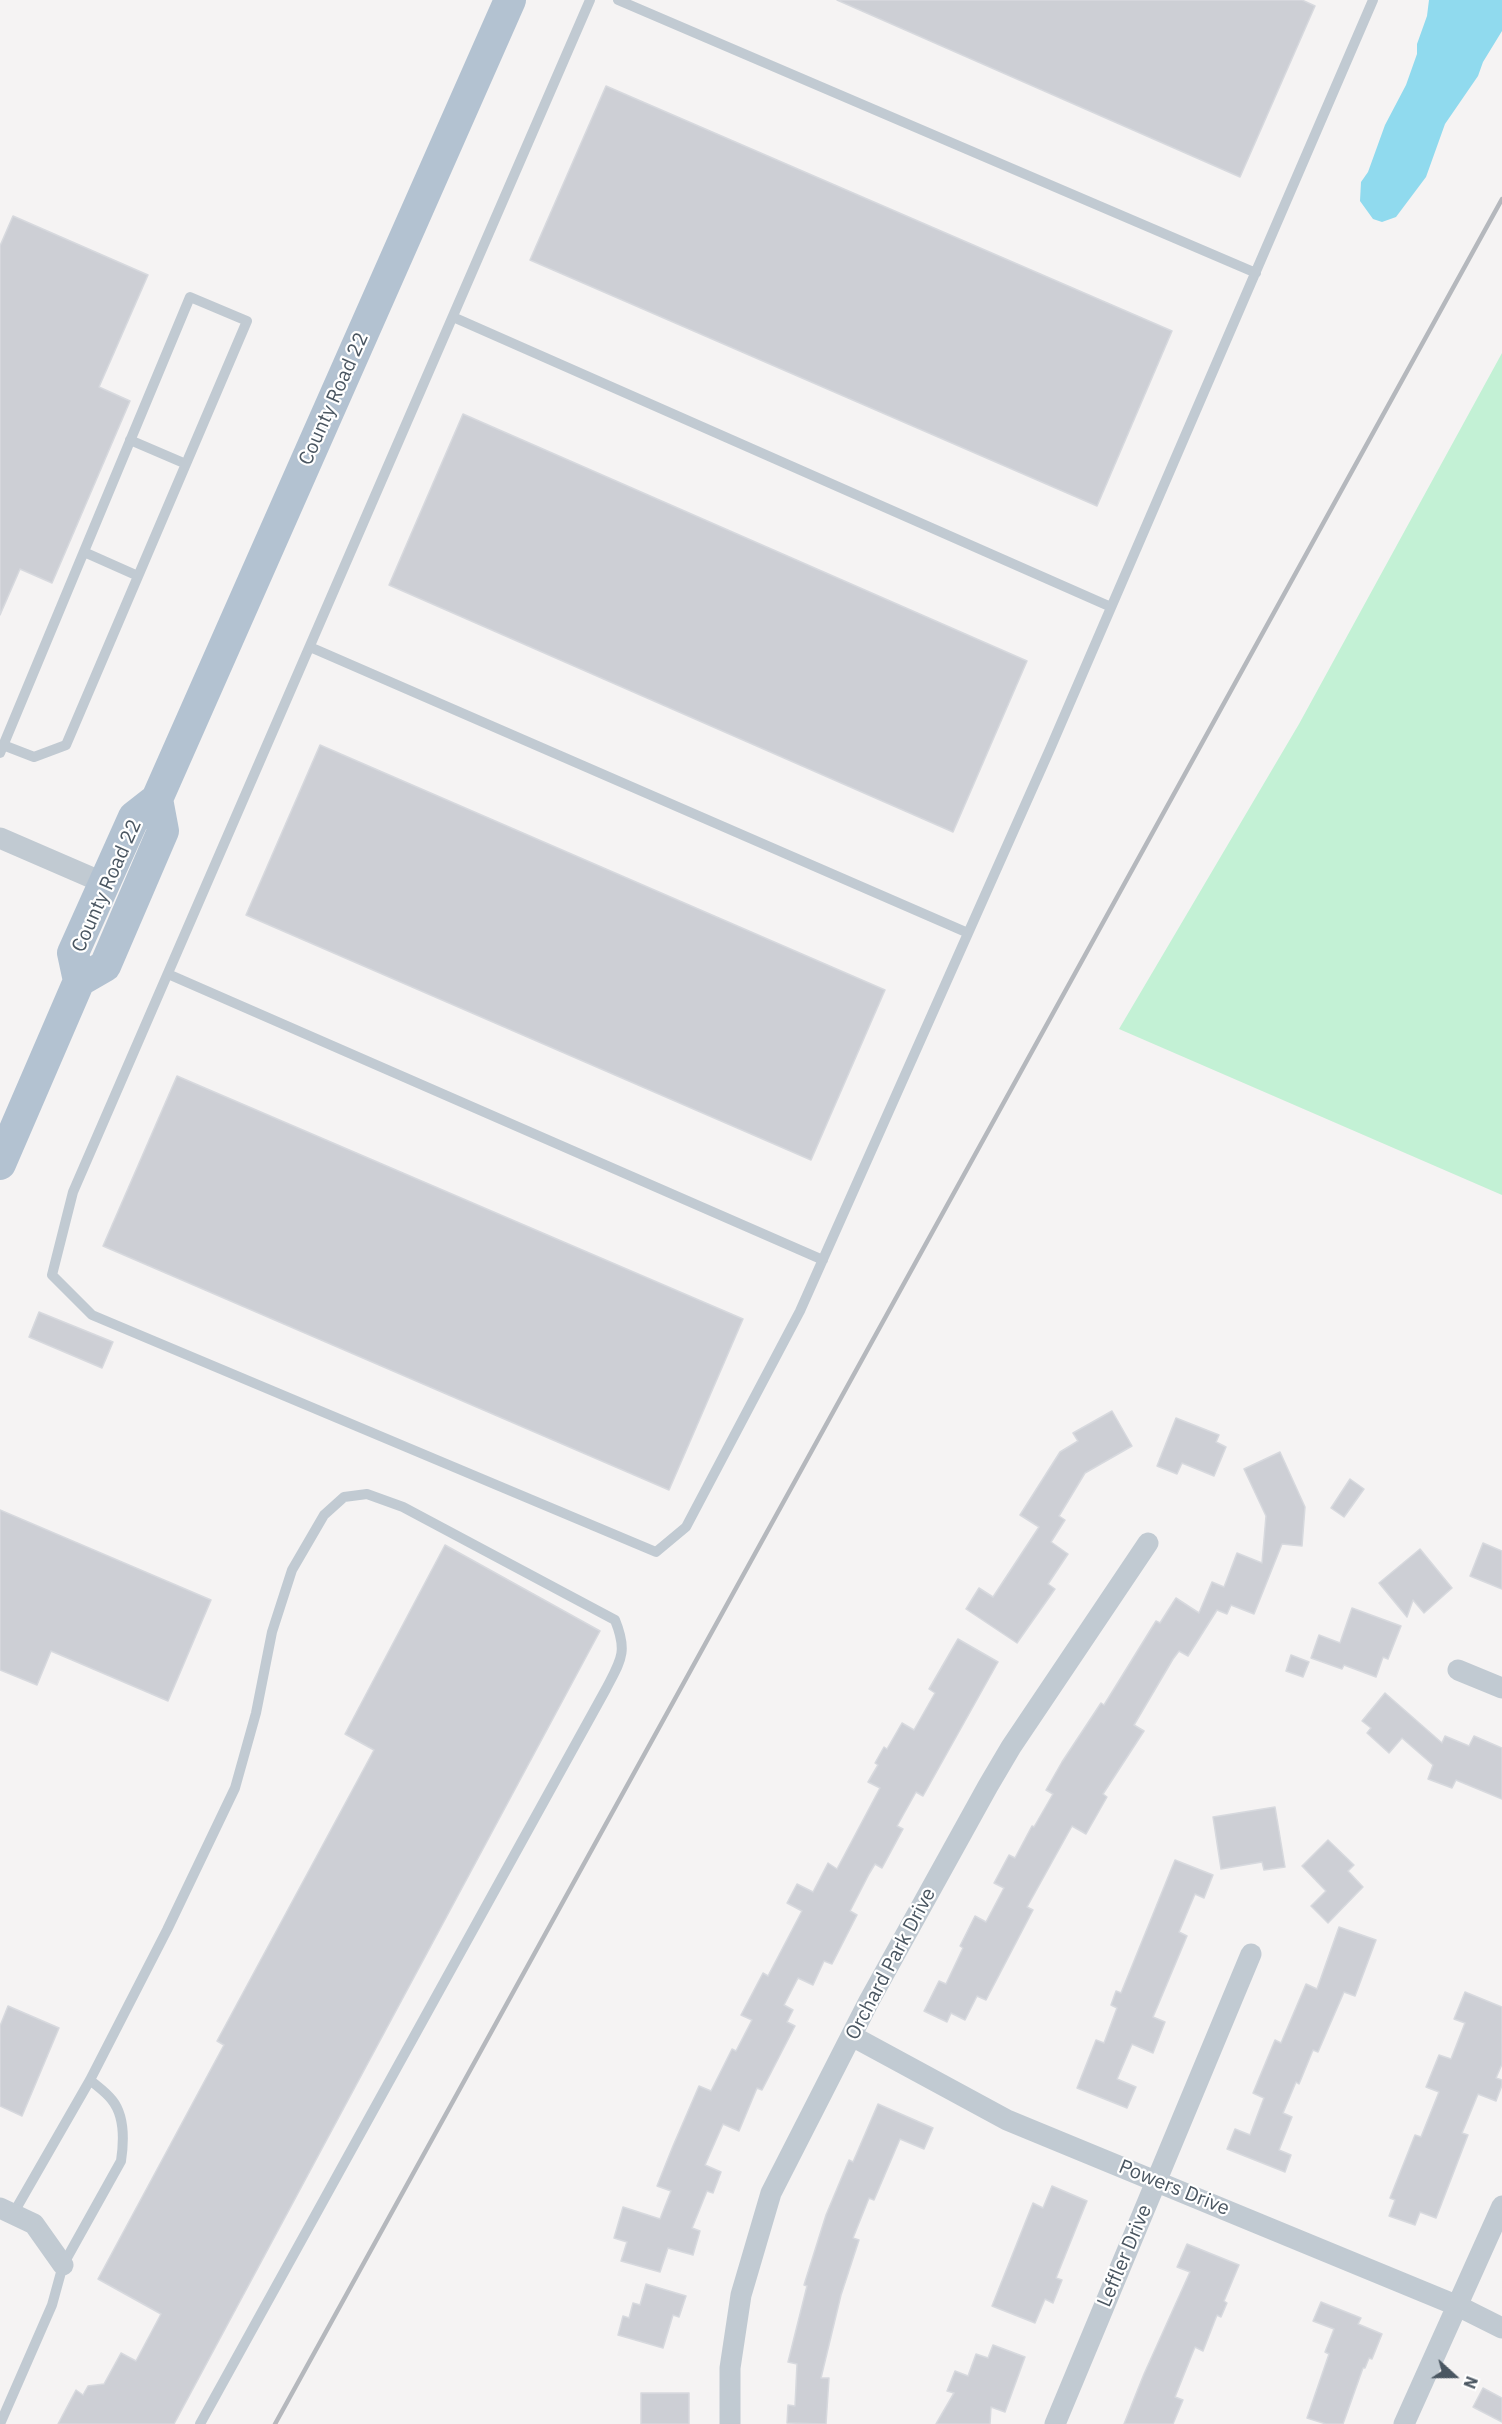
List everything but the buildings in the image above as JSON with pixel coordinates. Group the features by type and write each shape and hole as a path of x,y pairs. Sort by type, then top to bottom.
{"main road":[{"name":"County Road 22","path":"0,1164 79,981 73,953 134,817 157,799 510,0"},
{"name":"County Road 22","path":"79,981 105,966 163,831 157,799"}],"street":[{"path":"0,838 104,883"},
{"name":"Orchard Park Drive","path":"730,2424 730,2368 734,2334 741,2295 771,2193 869,2001 1011,1747 1148,1543"},
{"path":"1458,1670 1502,1688"},
{"name":"Leffler Drive","path":"1055,2424 1251,1954"},
{"name":"Powers Drive","path":"852,2036 1007,2120 1458,2306 1502,2328"},
{"path":"1404,2424 1502,2206"},
{"path":"6,2211 34,2224 63,2265"}],"lane":[{"path":"590,0 73,1192 52,1275 92,1315 656,1552 686,1527 800,1311 1111,607 1374,0"},
{"path":"618,0 1256,273"},
{"path":"190,297 247,321 66,745 34,757 2,749 130,440 190,297"},
{"path":"453,316 1111,607"},
{"path":"130,440 186,464"},
{"path":"84,552 138,576"},
{"path":"310,647 968,933"},
{"path":"168,974 823,1260"},
{"path":"6,2211 90,2080 167,1930 235,1788 256,1713 272,1632 292,1570 324,1515 344,1497 367,1494 403,1508 615,1620 623,1640 621,1660 200,2424"},
{"path":"0,2424 52,2305 63,2265 121,2161 124,2143 122,2124 113,2101 90,2080"}],"green space":[{"path":"1502,353 1502,1195 1119,1029 1299,724"}],"water":[{"path":"1429,0 1502,0 1502,31 1483,62 1478,76 1445,124 1426,177 1396,217 1382,222 1373,219 1360,201 1361,182 1368,172 1385,125 1406,85 1417,54 1417,44 1427,16"}],"railway":[{"path":"275,2424 1502,199"}]}
